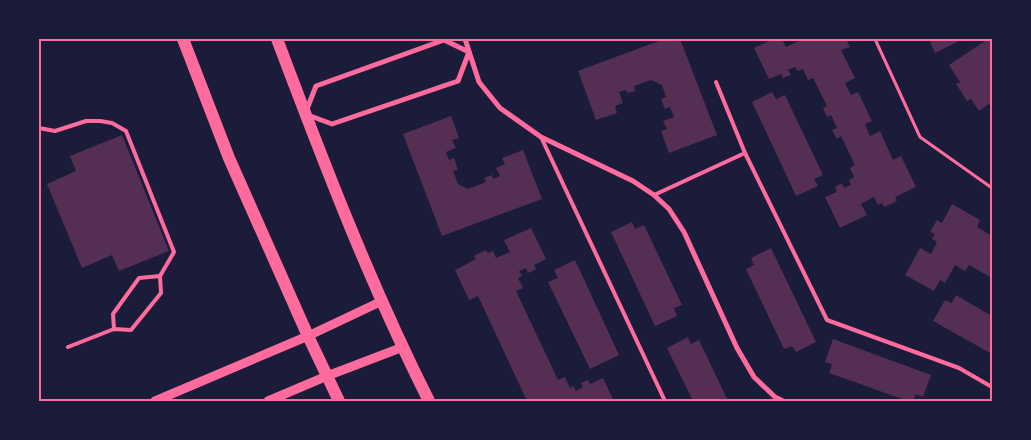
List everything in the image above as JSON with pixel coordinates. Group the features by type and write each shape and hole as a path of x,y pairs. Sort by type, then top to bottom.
{"main road":[{"path":"183,39 229,158 339,401"},
{"path":"277,39 305,114 382,300 430,401"}],"street":[{"path":"465,39 479,82 500,108 542,137 633,181 654,195 669,209 684,232 737,348 754,377 775,397 783,401"},
{"path":"444,40 469,52 458,81 332,124 305,114 316,86 444,40"},
{"path":"155,401 308,336 382,300"},
{"path":"268,401 403,347"}],"lane":[{"path":"716,82 745,153 827,320 959,368 992,387"},
{"path":"39,128 55,131 86,122 100,121 112,123 126,131 174,252 160,276 161,293 131,330 114,330 68,347"},
{"path":"542,137 665,401"},
{"path":"654,195 745,153"},
{"path":"114,330 113,314 139,278 160,276"}],"path":[{"path":"876,39 920,137 992,188"}],"building":[{"path":"664,39 680,39 717,135 669,153 661,131 667,129 663,121 674,117 670,107 665,109 661,99 666,97 662,85 651,80 634,86 635,91 628,93 626,90 619,92 623,103 615,106 617,113 596,120 578,71"},
{"path":"773,39 782,39 786,47 799,41 799,39 846,39 850,47 841,50 855,78 845,83 851,95 858,92 872,121 865,124 870,136 880,131 893,160 901,156 916,187 895,197 897,201 884,207 882,203 878,205 874,197 861,204 867,215 840,228 825,197 837,192 835,187 842,183 844,188 851,185 849,180 854,177 850,168 855,165 841,136 837,139 832,130 837,128 831,115 827,117 823,108 827,106 813,78 808,80 803,69 798,71 795,67 788,70 791,75 783,78 781,74 769,79 754,48"},
{"path":"929,39 963,39 935,53"},
{"path":"988,39 992,39 992,102 979,111 971,99 967,101 956,84 960,82 949,65"},
{"path":"772,92 776,99 785,95 823,175 814,179 818,186 796,196 752,102"},
{"path":"451,116 459,138 452,140 456,148 446,152 449,160 454,158 458,170 453,171 458,184 468,189 486,182 484,178 492,175 493,179 500,176 496,168 505,164 502,158 523,150 542,199 442,236 403,134"},
{"path":"122,135 169,251 119,271 112,255 82,268 47,184 76,171 70,156"},
{"path":"952,204 980,220 977,227 992,236 992,278 969,265 965,271 955,265 945,283 940,280 934,291 905,275 920,248 931,254 937,242 932,239 935,234 930,232 937,220 942,223"},
{"path":"632,222 635,229 644,225 682,305 674,308 677,316 655,326 611,232"},
{"path":"531,228 546,259 534,265 536,269 528,273 526,268 519,271 522,276 518,278 523,288 516,291 558,380 565,377 570,388 573,386 576,391 583,387 581,383 588,380 590,384 603,378 614,401 527,401 478,296 469,300 455,270 476,259 474,256 486,250 488,253 493,251 496,258 510,252 504,240"},
{"path":"771,248 816,342 796,352 792,346 784,349 746,269 754,265 751,258"},
{"path":"575,260 619,355 590,369 548,282 558,278 554,270"},
{"path":"956,295 992,316 992,354 933,321 945,300 952,303"},
{"path":"688,337 691,344 699,340 728,401 693,401 667,348"},
{"path":"833,339 931,375 923,397 916,394 913,401 908,401 829,373 832,364 825,362"}]}
